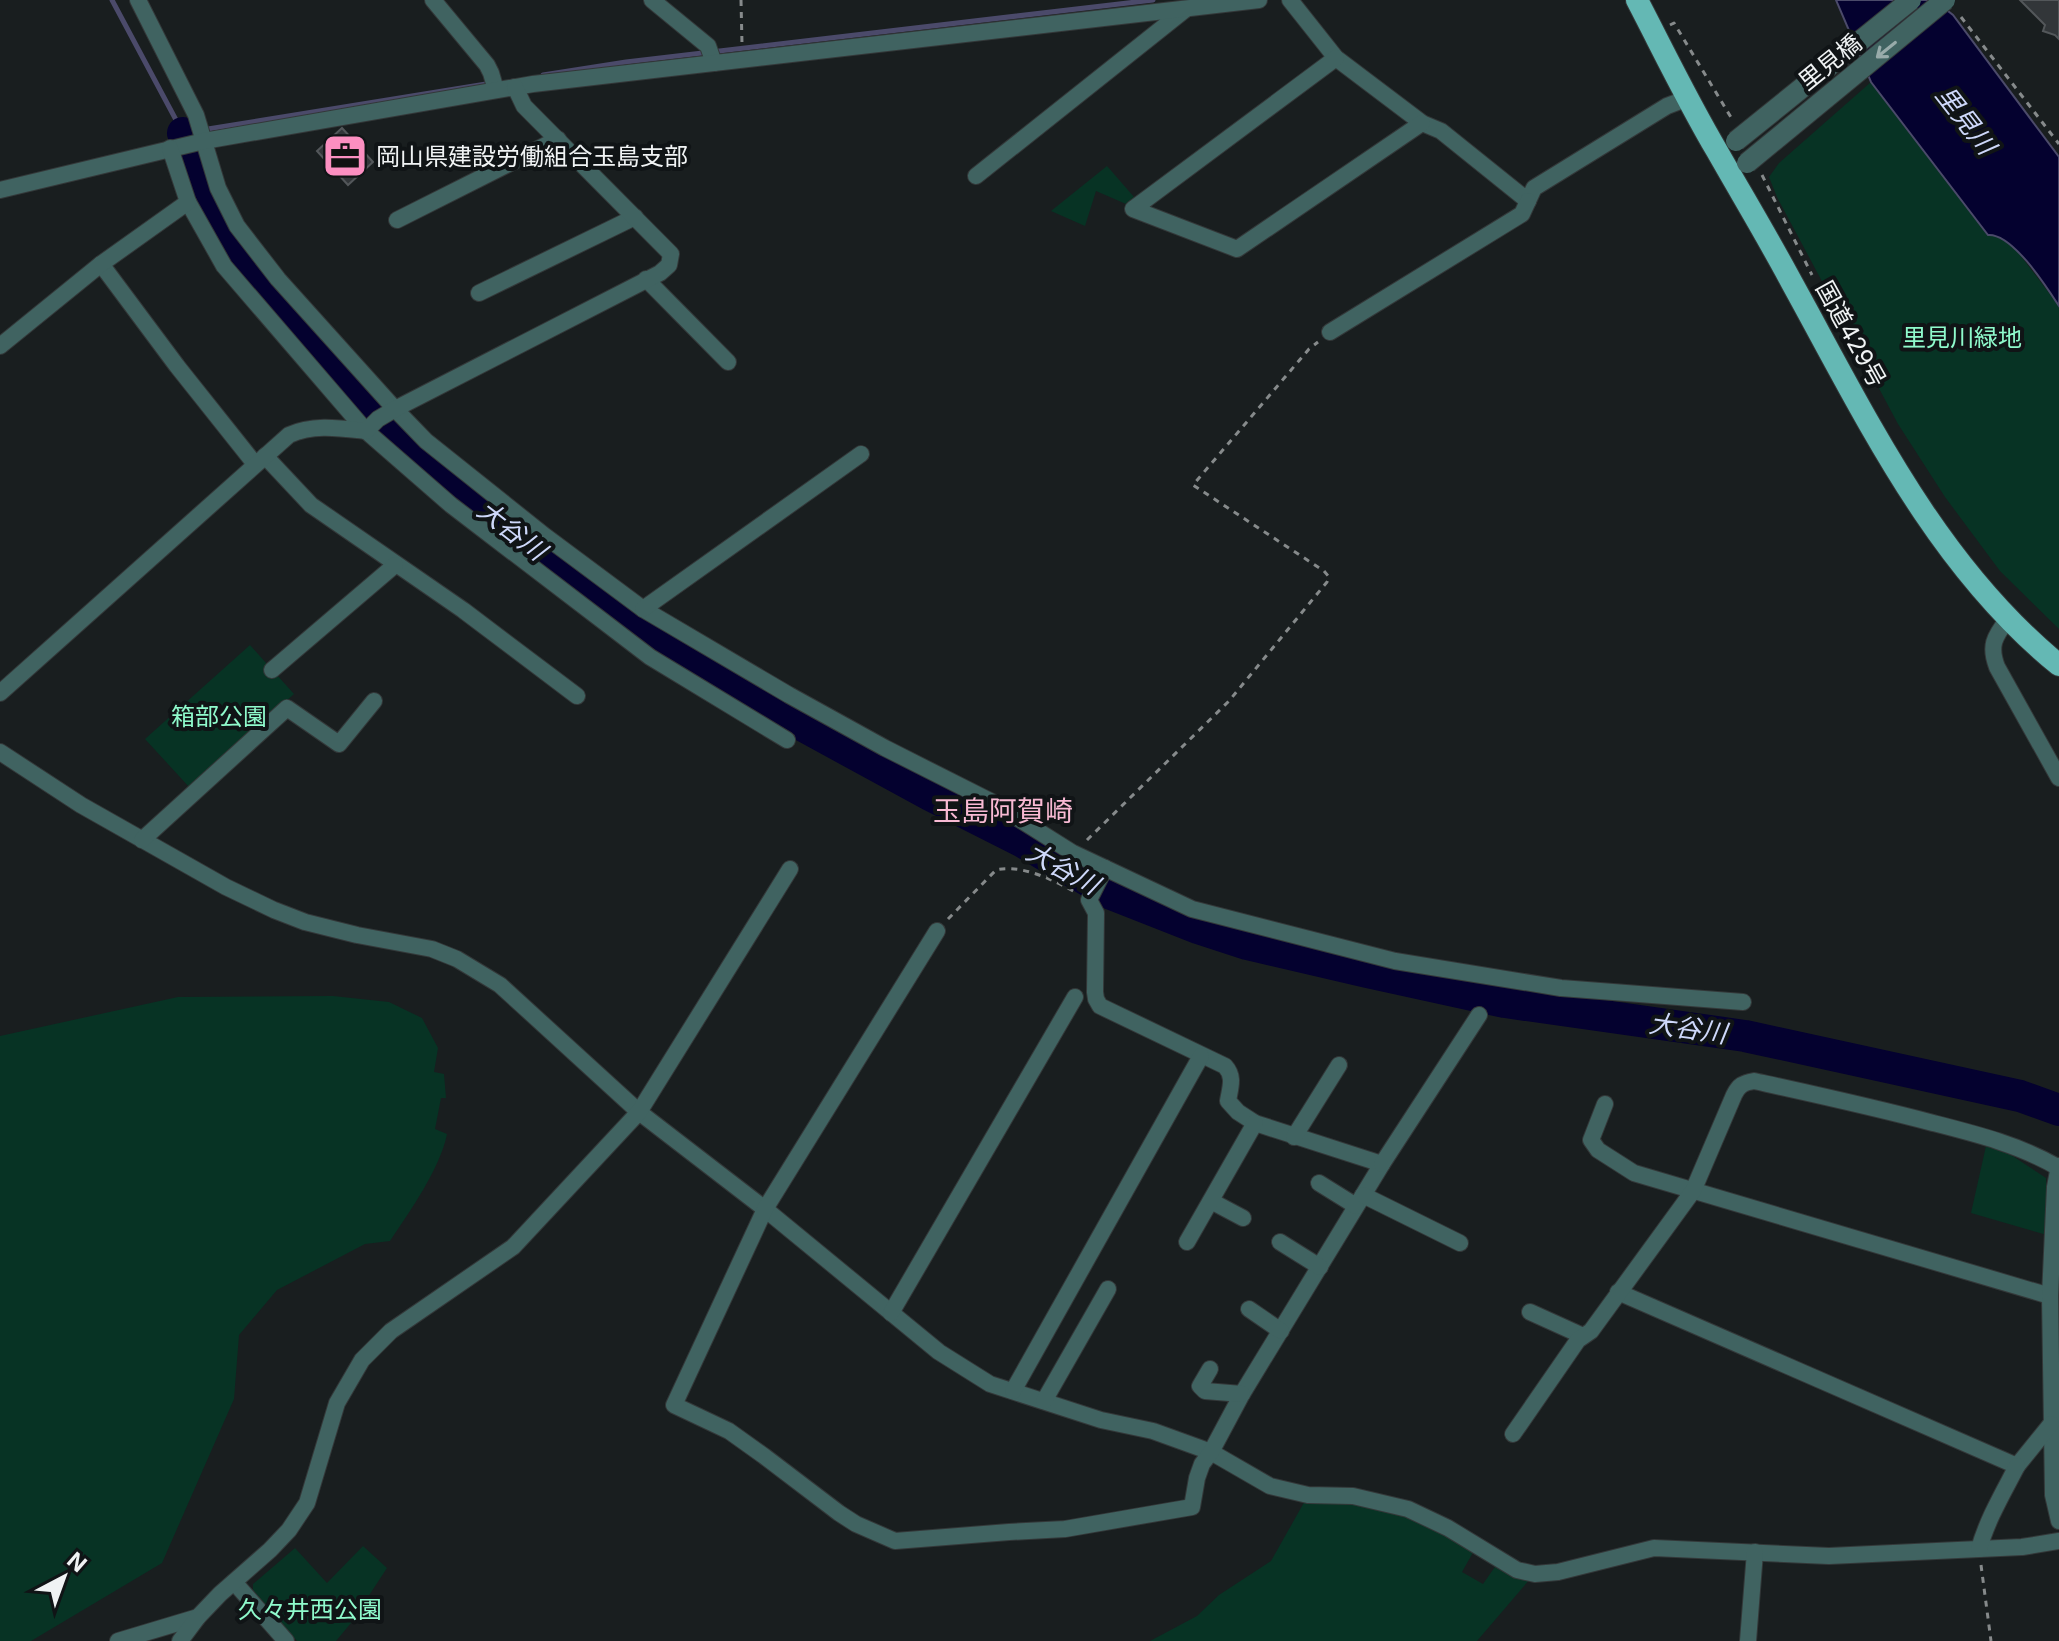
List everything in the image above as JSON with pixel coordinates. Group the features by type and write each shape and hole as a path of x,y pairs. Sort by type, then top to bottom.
{"highway":[{"name":"国道429号","path":"1637,0 1688,98 1889,456 1924,512 1984,593 2059,665"}],"street":[{"path":"138,0 197,118 218,188 237,226 278,279 426,441 643,609 885,748 992,802 1073,853 1192,909 1395,961 1561,988 1743,1002"},
{"path":"433,0 494,82"},
{"path":"652,0 712,56"},
{"path":"0,190 204,140 494,82 515,87 712,56 1259,0"},
{"path":"1290,0 1336,58 1422,123 1441,131 1528,201"},
{"name":"里見橋","path":"1736,141 1911,0"},
{"name":"里見橋","path":"1747,163 1945,0"},
{"path":"976,176 1187,8"},
{"path":"1336,58 1133,209 1237,249 1422,123"},
{"path":"0,693 289,435 303,429 366,431 395,409 660,273 669,265 671,254 524,106 515,87"},
{"path":"1330,332 1522,214 1534,188 1667,106 1688,98"},
{"path":"397,220 558,139"},
{"path":"170,148 188,202 224,266 366,431 451,505 650,657 787,740"},
{"path":"0,346 101,264 188,202"},
{"path":"479,293 635,217"},
{"path":"101,264 177,366 260,460 311,505 463,610 577,696"},
{"path":"646,279 728,362"},
{"path":"643,609 861,454"},
{"path":"272,670 395,565"},
{"path":"2008,619 1996,636 1992,655 2059,778"},
{"path":"142,840 287,708 339,744 374,701"},
{"path":"0,752 81,805 226,887 274,910 305,922 357,935 432,949 457,959 500,985 639,1112 765,1209 939,1352 990,1384 1101,1420 1153,1431 1211,1452 1270,1486 1308,1495 1353,1496 1408,1509 1448,1528 1517,1570 1535,1574 1558,1572 1654,1548 1829,1556 2022,1547 2059,1541"},
{"path":"1105,868 1089,900 1096,913 1095,992 1100,1006 1225,1066 1231,1072 1232,1082 1228,1101 1255,1123 1382,1164"},
{"path":"180,1641 198,1617 289,1530 307,1503 337,1403 362,1360 391,1331 513,1247 639,1112 790,869"},
{"path":"937,931 765,1209 674,1405 729,1431 839,1513 895,1541 1065,1529 1192,1507 1202,1464 1242,1394 1382,1164 1479,1015"},
{"path":"891,1313 1075,997"},
{"path":"1013,1391 1201,1056"},
{"path":"1294,1137 1339,1065"},
{"path":"1513,1434 1578,1340 1591,1331 1693,1191 1738,1087 1754,1081 1845,1100 1960,1130 2027,1151 2059,1167 2055,1187 2050,1296 2053,1495 2059,1521"},
{"path":"1605,1104 1591,1140 1593,1146 1634,1173 2050,1296"},
{"path":"1187,1242 1255,1123"},
{"path":"1319,1183 1460,1243"},
{"path":"1211,1201 1243,1218"},
{"path":"1280,1242 1320,1267"},
{"path":"1044,1401 1108,1289"},
{"path":"1618,1292 2017,1466"},
{"path":"1249,1309 1281,1331"},
{"path":"1530,1312 1583,1336"},
{"path":"1210,1369 1200,1386 1205,1391 1242,1394"},
{"path":"1979,1549 1995,1508 2017,1466 2051,1424"},
{"path":"1748,1641 1755,1552"},
{"path":"234,1582 286,1641"},
{"path":"118,1641 198,1617"}],"path":[{"path":"741,0 742,44"},
{"path":"1961,17 2059,144"},
{"path":"1073,853 1229,701 1327,582 1329,577 1324,571 1193,485 1309,349 1330,332"},
{"path":"937,931 996,870 1016,868 1047,877 1089,900"},
{"path":"1047,877 1053,873"},
{"path":"1979,1549 1991,1641"}],"green space":[{"name":"里見川緑地","path":"1871,82 1993,234 2014,247 2059,306 2059,629 2000,571 1945,497 1898,424 1769,177 1779,163"},
{"path":"1107,166 1134,197 1126,204 1096,191 1085,226 1051,211"},
{"name":"箱部公園","path":"250,645 294,694 190,788 145,739"},
{"path":"333,996 389,1002 422,1018 438,1048 434,1072 444,1074 446,1098 441,1098 435,1129 447,1134 431,1175 390,1241 365,1244 277,1290 239,1335 234,1399 162,1563 31,1641 0,1641 0,1036 178,997"},
{"path":"1986,1146 2011,1155 2046,1178 2047,1235 1971,1213"},
{"path":"1306,1499 1388,1508 1475,1549 1462,1572 1483,1584 1497,1564 1530,1579 1477,1641 1150,1641 1197,1616 1219,1595 1271,1561"},
{"name":"久々井西公園","path":"363,1546 387,1568 336,1641 297,1641 253,1590 253,1584 295,1548 327,1583"}],"water":[{"name":"里見川","path":"1836,0 1934,0 1953,15 2059,157 2059,306 2018,251 2007,242 1988,235 1871,82"}],"building":[{"path":"2020,0 2059,0 2059,39 2043,31 2045,25"},
{"name":"岡山県建設労働組合玉島支部","path":"342,128 373,162 348,185 317,151"}],"waterway":[{"path":"112,0 183,133 486,84"},
{"path":"543,75 626,62 1153,0"},
{"name":"大谷川","path":"183,133 205,200 235,255 378,419 448,481 579,581 754,699 1023,842 1109,893 1247,944 1367,972 1505,1002 1745,1036 2020,1096 2059,1110"}],"place":[{"name":"岡山県建設労働組合玉島支部","path":"345,156"}],"district":[{"name":"玉島阿賀崎","path":"1003,811"}]}
